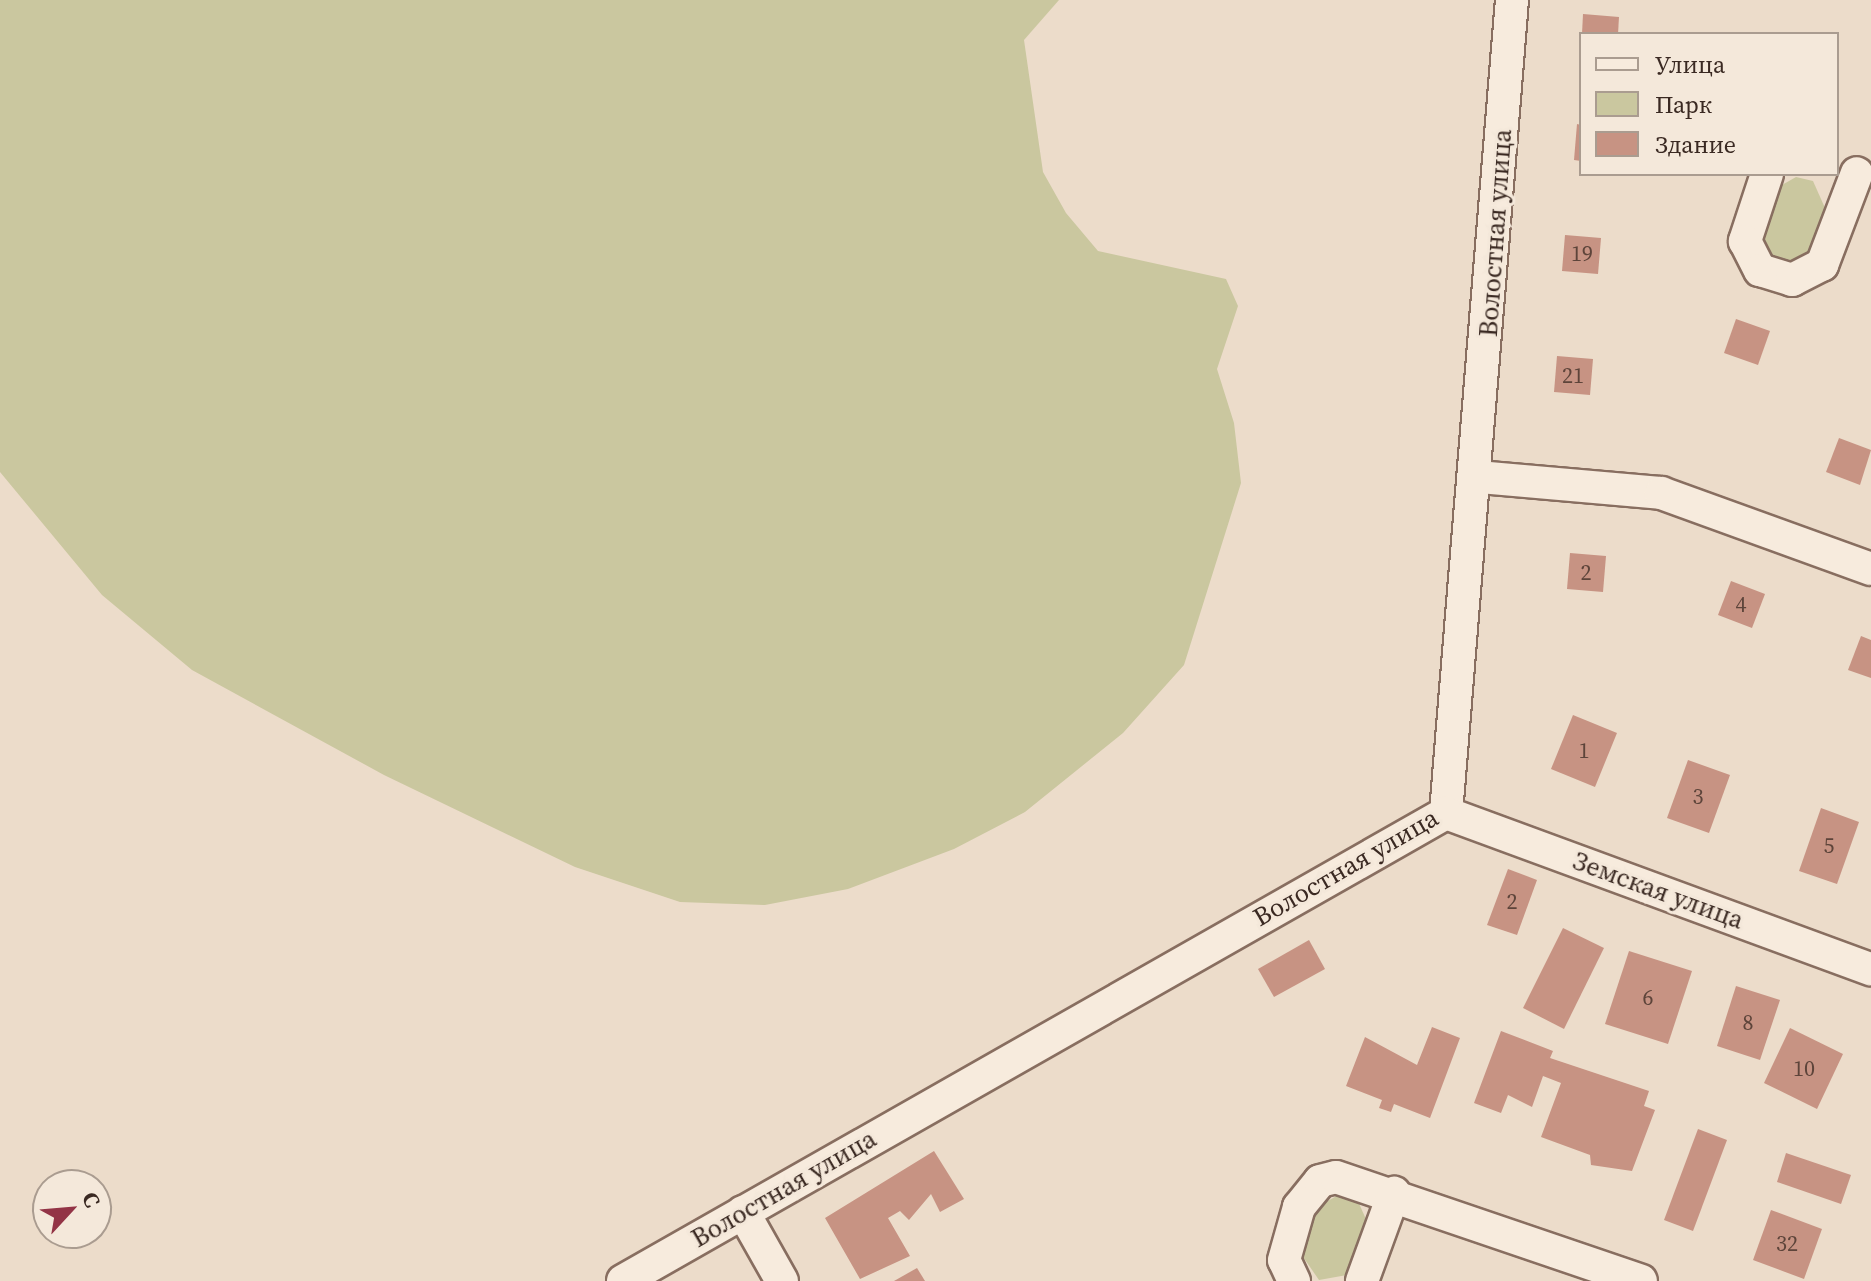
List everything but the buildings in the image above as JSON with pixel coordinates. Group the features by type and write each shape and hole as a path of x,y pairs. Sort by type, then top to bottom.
{"street":[{"name":"Волостная улица","path":"623,1281 1446,813 1479,477 1512,0"},
{"path":"1766,176 1745,241 1760,270 1792,280 1822,265 1855,172"},
{"path":"1479,477 1661,493 1871,569"},
{"name":"Земская улица","path":"1446,813 1871,969"},
{"path":"1294,1281 1286,1243 1307,1192 1336,1177 1394,1193 1641,1281"},
{"path":"1362,1281 1394,1193"},
{"path":"743,1212 782,1281"}],"green space":[{"path":"0,0 1059,0 1024,40 1043,172 1066,213 1098,251 1226,279 1238,306 1217,369 1234,423 1241,483 1184,665 1123,733 1025,812 954,849 848,889 765,905 680,902 575,867 384,775 192,670 102,595 0,472"},
{"path":"1796,177 1813,181 1825,208 1806,257 1777,264 1759,239 1775,189"},
{"path":"1340,1194 1357,1199 1369,1226 1347,1275 1319,1280 1301,1254 1319,1206"}]}
